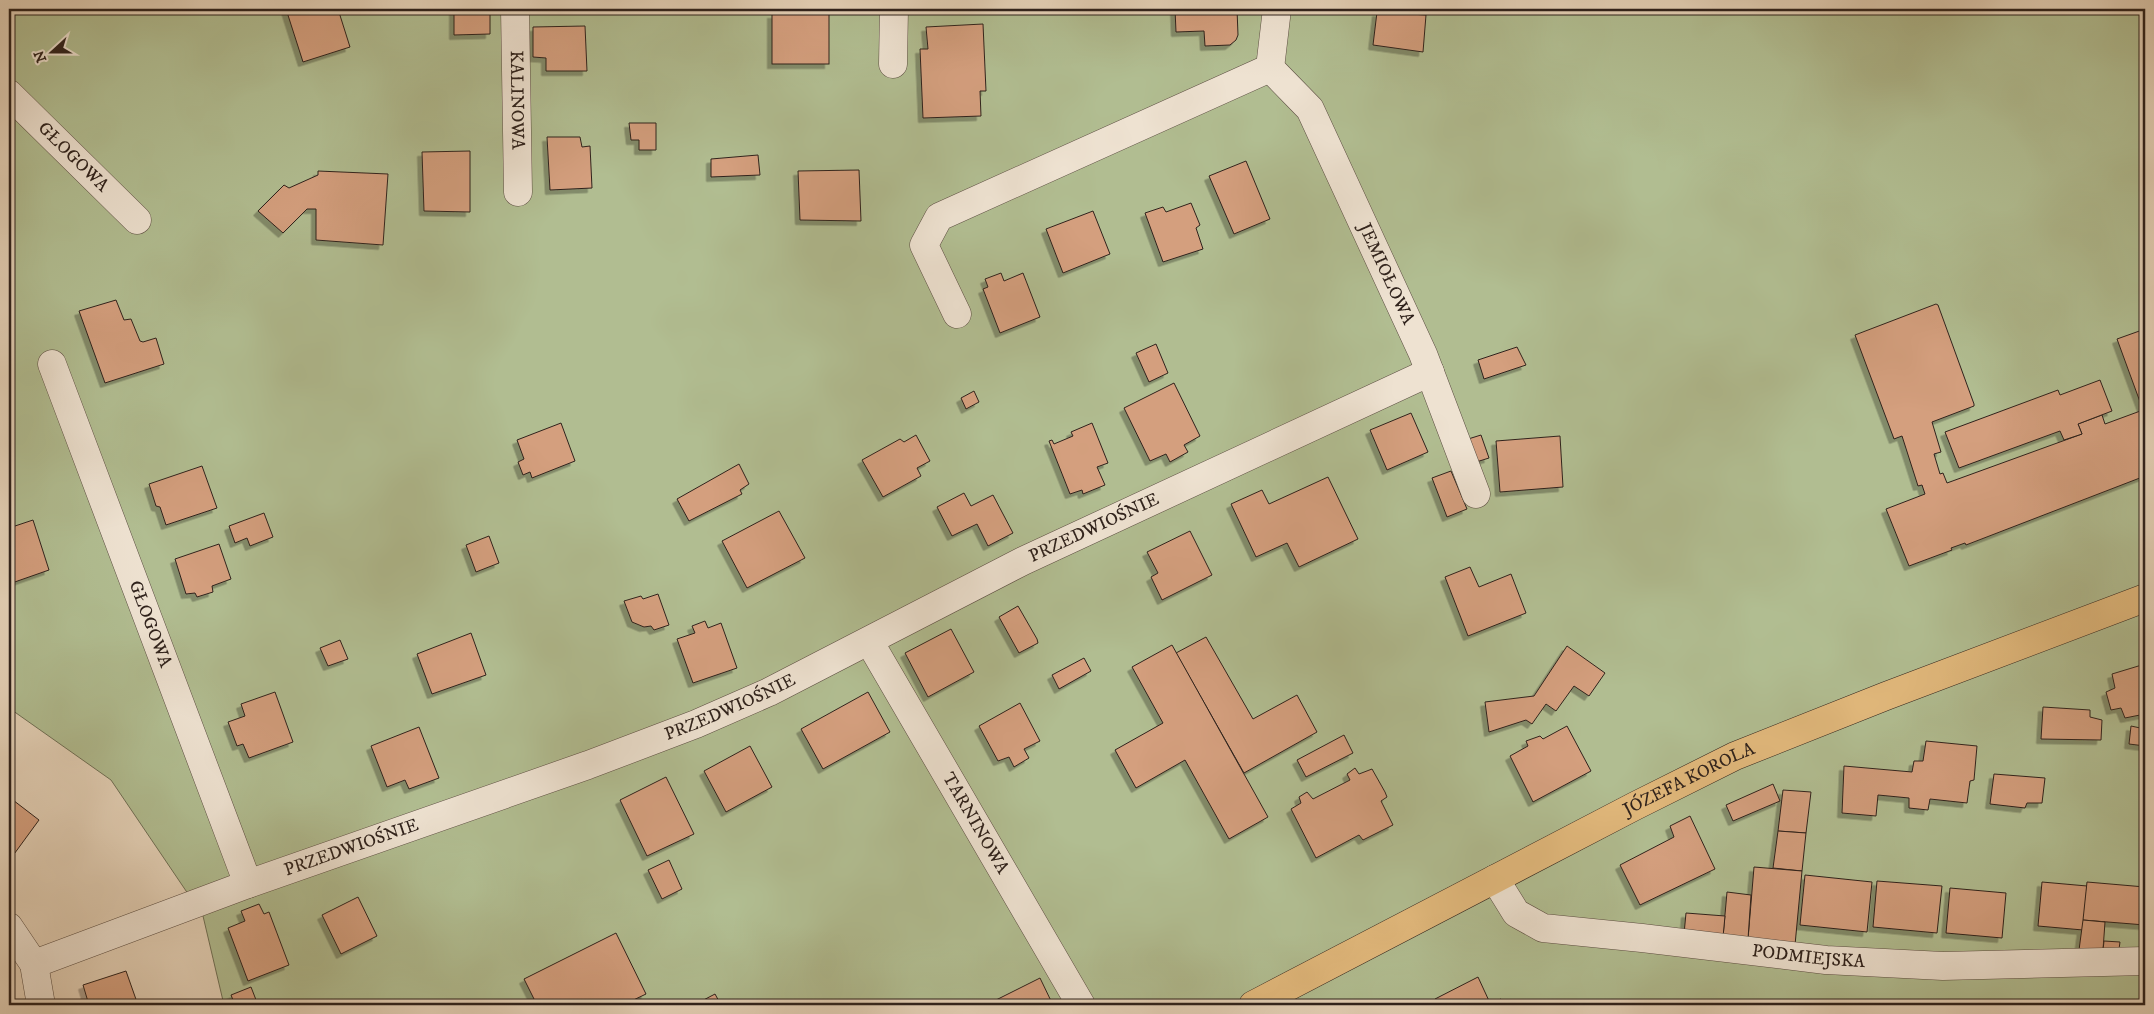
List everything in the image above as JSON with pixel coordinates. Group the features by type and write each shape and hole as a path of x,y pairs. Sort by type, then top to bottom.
{"highway":[{"name":"JÓZEFA KOROLA","path":"1253,1005 1735,756 1886,696 2145,598"}],"street":[{"name":"KALINOWA","path":"515,9 518,192"},
{"path":"893,64 894,9"},
{"path":"957,314 924,245 939,217 1270,68 1277,9"},
{"name":"JEMIOŁOWA","path":"1270,68 1310,109 1430,372 1476,494"},
{"name":"GŁOGOWA","path":"9,94 137,220"},
{"name":"GŁOGOWA","path":"52,364 248,884"},
{"name":"PRZEDWIOŚNIE","path":"34,964 248,884 696,724 769,692 1023,561 1430,372"},
{"name":"TARNINOWA","path":"869,641 1081,1005"},
{"name":"PODMIEJSKA","path":"1495,879 1516,912 1542,928 1826,960 1914,965 1953,966 2145,961"},
{"path":"9,926 34,964 41,1005"}],"green space":[{"path":"9,9 2145,9 2145,1005 224,1005 203,916 111,780 9,708"}],"building":[{"path":"286,9 338,9 350,47 303,62"},
{"path":"454,9 490,9 490,34 454,35"},
{"path":"1175,9 1237,9 1238,35 1236,40 1230,45 1205,46 1204,31 1176,32"},
{"path":"1377,12 1426,15 1423,52 1373,45"},
{"path":"772,14 829,14 829,64 772,64"},
{"path":"983,24 986,91 980,91 981,116 923,118 920,49 928,49 926,27"},
{"path":"585,26 587,71 546,71 546,58 533,57 533,27"},
{"path":"629,123 656,123 656,150 639,150 639,140 631,140"},
{"path":"547,137 580,137 582,147 590,146 592,188 550,190"},
{"path":"470,151 470,212 424,211 422,152"},
{"path":"758,155 760,175 711,177 711,159"},
{"path":"1246,161 1270,219 1234,234 1209,176"},
{"path":"859,170 861,221 800,220 798,171"},
{"path":"318,171 388,174 383,245 316,240 316,209 307,209 283,233 258,211 284,185 289,188 318,175"},
{"path":"1191,203 1200,225 1196,228 1203,249 1163,262 1145,213 1163,207 1166,212"},
{"path":"1093,211 1110,254 1063,273 1046,229"},
{"path":"1001,273 1004,281 1023,273 1040,317 1000,333 983,289 988,287 985,279"},
{"path":"116,300 124,320 131,319 140,341 143,342 156,338 164,364 105,383 79,311"},
{"path":"1936,304 1938,305 1974,404 1974,406 1932,422 1941,452 1934,454 1940,474 1943,473 1947,483 2082,434 2078,424 2102,415 2105,424 2143,410 2117,339 2145,329 2145,476 1966,545 1965,543 1951,548 1952,550 1909,566 1886,509 1925,494 1922,485 1918,486 1902,436 1894,439 1855,335"},
{"path":"1156,344 1168,373 1149,382 1136,353"},
{"path":"1517,347 1526,365 1484,379 1478,360"},
{"path":"2100,380 2112,411 2078,424 2082,434 2064,440 2060,431 1959,468 1945,432 2058,390 2060,395"},
{"path":"1174,383 1200,436 1184,445 1188,452 1170,462 1166,454 1150,461 1124,408"},
{"path":"974,391 979,402 966,409 961,398"},
{"path":"1411,413 1428,452 1387,470 1370,430"},
{"path":"561,423 575,461 532,478 530,472 523,475 518,462 524,459 517,440"},
{"path":"1092,423 1108,463 1097,467 1105,485 1083,494 1082,490 1070,494 1049,441 1052,440 1054,444 1073,436 1071,432"},
{"path":"916,435 930,461 917,468 921,476 883,497 862,460 900,439 904,442"},
{"path":"1481,435 1489,458 1473,463 1465,440"},
{"path":"1560,436 1563,487 1500,492 1496,441"},
{"path":"739,464 749,484 740,490 742,494 689,521 677,499"},
{"path":"202,466 217,508 166,525 160,507 156,506 149,484"},
{"path":"1451,471 1467,509 1447,517 1432,478"},
{"path":"1328,477 1358,539 1299,567 1287,543 1256,557 1231,504 1262,490 1269,504"},
{"path":"964,493 971,506 993,495 1013,533 988,546 977,524 952,536 937,507"},
{"path":"779,511 805,558 747,588 722,541"},
{"path":"264,513 273,537 250,546 247,538 235,543 229,526"},
{"path":"33,520 49,570 9,584 9,528"},
{"path":"1190,531 1212,575 1162,600 1151,577 1158,573 1147,552"},
{"path":"489,536 499,563 476,572 466,545"},
{"path":"219,544 231,579 212,586 213,592 197,597 195,593 186,594 175,559"},
{"path":"1470,567 1479,587 1511,574 1526,613 1468,636 1445,577"},
{"path":"658,594 669,625 654,630 651,626 644,627 632,622 624,601 641,596 643,599"},
{"path":"1018,606 1038,643 1019,653 999,617"},
{"path":"705,621 708,628 721,623 737,668 693,683 677,639 695,633 692,626"},
{"path":"951,629 974,672 928,697 905,653"},
{"path":"471,633 486,675 432,694 417,654"},
{"path":"1206,637 1253,719 1297,695 1317,732 1244,773 1176,653"},
{"path":"340,640 348,659 328,666 320,648"},
{"path":"1172,645 1268,817 1229,839 1185,760 1136,788 1115,750 1163,723 1132,667"},
{"path":"1567,646 1605,673 1589,696 1574,686 1556,711 1546,704 1532,724 1526,720 1489,732 1485,702 1534,696"},
{"path":"1084,658 1091,671 1059,689 1052,675"},
{"path":"2145,664 2145,714 2125,718 2121,708 2111,710 2106,692 2115,688 2112,674"},
{"path":"275,692 293,742 249,758 243,744 237,746 228,722 245,716 241,704"},
{"path":"868,692 890,732 823,769 801,729"},
{"path":"1020,703 1040,741 1024,749 1029,758 1014,767 1009,757 998,761 979,726"},
{"path":"2043,707 2090,710 2090,717 2102,720 2101,740 2041,739"},
{"path":"1567,726 1591,771 1533,802 1510,756 1528,746 1526,741 1540,736 1543,739"},
{"path":"2131,726 2145,729 2145,746 2129,744"},
{"path":"419,727 439,778 409,789 405,780 387,787 371,746"},
{"path":"1344,735 1353,753 1306,777 1297,760"},
{"path":"1926,741 1977,746 1974,780 1970,781 1967,803 1930,799 1928,810 1909,808 1909,798 1878,795 1876,816 1842,813 1844,766 1912,772 1914,761 1923,761"},
{"path":"750,746 772,787 726,812 704,771"},
{"path":"1355,768 1359,774 1372,769 1387,797 1381,801 1393,825 1363,840 1359,835 1316,858 1291,809 1301,803 1299,797 1307,792 1313,799 1350,780 1347,774"},
{"path":"1994,774 2045,778 2042,803 2027,803 2025,808 1990,804"},
{"path":"666,777 694,834 647,856 620,800"},
{"path":"1773,784 1780,801 1733,821 1726,805"},
{"path":"1783,790 1811,792 1806,833 1778,831"},
{"path":"9,797 39,820 9,861"},
{"path":"1690,816 1715,869 1640,905 1620,865 1674,837 1670,826"},
{"path":"1778,831 1806,833 1802,871 1773,868"},
{"path":"669,860 682,889 662,899 648,870"},
{"path":"1754,867 1802,871 1795,945 1748,939"},
{"path":"1805,875 1872,882 1867,932 1800,925"},
{"path":"1877,881 1942,886 1937,933 1873,927"},
{"path":"2042,882 2087,886 2083,930 2038,926"},
{"path":"2087,882 2145,887 2145,925 2083,920"},
{"path":"1950,888 2006,893 2002,938 1946,933"},
{"path":"1727,892 1751,895 1748,939 1723,937"},
{"path":"358,897 377,936 341,954 322,915"},
{"path":"259,904 264,914 269,912 289,965 248,981 228,928 245,921 241,911"},
{"path":"1686,913 1725,916 1723,937 1684,934"},
{"path":"2083,920 2105,922 2103,950 2079,950"},
{"path":"616,933 646,994 623,1005 537,1005 524,979"},
{"path":"2104,941 2120,942 2119,949 2103,950"},
{"path":"126,971 138,1005 89,1005 83,985"},
{"path":"1478,977 1490,1003 1501,999 1505,1005 1438,1005 1435,999"},
{"path":"1040,978 1053,1005 986,1005"},
{"path":"251,987 258,1005 235,1005 231,995"},
{"path":"715,994 721,1005 694,1005"},
{"path":"1912,1000 1936,1002 1935,1005 1912,1005"}]}
